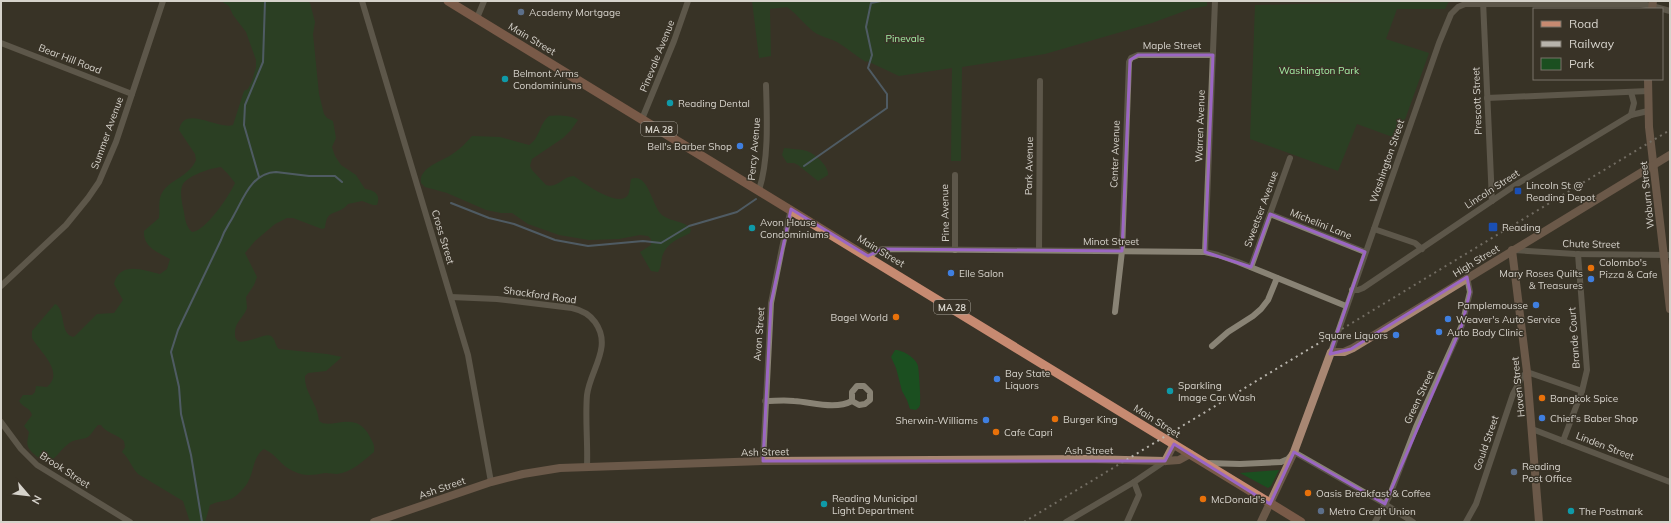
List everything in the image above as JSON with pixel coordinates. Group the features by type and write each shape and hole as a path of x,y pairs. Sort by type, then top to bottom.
{"main road":[{"name":"Main Street","path":"448,1 791,209 1301,522"}],"street":[{"name":"Summer Avenue","path":"1,286 66,225 93,192 103,174 116,142 163,1"},
{"name":"Cross Street","path":"362,1 468,355 491,482"},
{"path":"477,18 484,1"},
{"name":"Pinevale Avenue","path":"642,119 674,41 688,1"},
{"name":"Warren Avenue","path":"1205,252 1214,1"},
{"name":"Washington Street","path":"1261,522 1294,452 1331,352 1365,252 1449,18 1455,10 1462,5 1483,2 1652,5"},
{"name":"Prescott Street","path":"1483,2 1492,201"},
{"name":"Bear Hill Road","path":"1,43 132,94"},
{"name":"Maple Street","path":"1132,58 1138,55 1213,55"},
{"name":"Center Avenue","path":"1116,312 1122,251 1128,64 1132,58"},
{"name":"Woburn Street","path":"1648,80 1648,111 1666,255 1670,309"},
{"name":"Park Avenue","path":"1039,250 1040,81"},
{"name":"Percy Avenue","path":"759,190 763,179 765,154 767,121 766,85"},
{"path":"1487,98 1648,91"},
{"path":"1631,92 1634,103 1631,115"},
{"name":"Lincoln Street","path":"1352,290 1362,289 1492,201 1631,115 1648,111"},
{"name":"High Street","path":"1331,352 1341,352 1351,349 1670,155"},
{"name":"Sweetser Avenue","path":"1250,267 1290,158"},
{"name":"Pine Avenue","path":"955,175 955,250"},
{"name":"Avon Street","path":"763,461 771,303 791,209"},
{"name":"Michelini Lane","path":"1270,214 1365,252"},
{"path":"1374,229 1406,240 1422,249"},
{"name":"Minot Street","path":"869,257 874,252 882,249 1205,252 1215,254 1250,267 1346,306"},
{"name":"Chute Street","path":"1512,250 1578,254 1666,255"},
{"name":"Haven Street","path":"1512,250 1527,372 1539,522"},
{"name":"Brande Court","path":"1562,441 1582,391 1586,376 1587,359 1578,254"},
{"name":"Green Street","path":"1375,522 1386,504 1416,426 1462,325 1470,292 1468,277"},
{"path":"1212,346 1261,309 1268,300 1277,278"},
{"name":"Shackford Road","path":"450,297 497,299 572,308 583,312 594,321 601,332 602,341 601,353 590,381 587,395 587,466"},
{"path":"1527,372 1582,391"},
{"name":"Gould Street","path":"1466,522 1476,504 1513,394 1522,377 1527,372"},
{"path":"765,401 792,401 827,405 845,404 852,401"},
{"name":"Brook Street","path":"1,422 21,449 37,465 130,522"},
{"name":"Linden Street","path":"1532,429 1670,482"},
{"path":"1066,522 1134,482 1165,461 1174,444"},
{"path":"1205,463 1240,464 1281,462 1288,459 1294,452 1386,504 1413,522"},
{"name":"Ash Street","path":"374,522 491,482 537,471 587,466 763,461 1085,459 1165,461 1179,460 1190,454"},
{"path":"1127,522 1139,495 1134,482"}],"highlighted area":[{"path":"1138,55 1213,55 1205,252 1251,267 1270,214 1365,252 1330,354 1351,349 1467,277 1470,292 1462,325 1385,504 1294,452 1270,504 1174,444 1165,461 763,461 771,303 791,209 868,256 882,249 1122,251 1130,60"}],"green space":[{"path":"221,1 307,1 310,3 315,22 313,34 319,94 324,114 327,118 333,121 336,138 332,147 335,156 341,165 356,175 365,189 374,192 378,196 377,205 362,201 348,204 344,208 333,213 328,217 325,228 322,229 293,218 287,218 275,224 255,241 245,253 257,277 254,285 246,297 247,308 236,325 236,338 239,341 244,342 267,335 273,338 279,349 342,357 326,371 308,373 305,376 305,382 316,409 319,421 330,424 351,422 358,424 364,428 374,444 374,452 352,469 342,473 309,475 298,473 289,469 264,449 260,452 256,460 247,484 235,497 210,505 205,522 190,522 183,501 138,474 122,452 125,447 124,441 103,428 101,425 98,425 88,437 71,442 54,458 46,461 40,459 31,451 27,442 29,432 24,426 32,415 31,412 19,401 23,395 32,395 35,392 36,386 47,387 52,381 52,369 49,362 32,338 32,331 55,304 60,309 66,332 73,337 97,314 114,313 123,300 114,284 121,272 127,269 133,269 160,274 167,269 170,259 148,245 144,237 144,231 159,218 160,198 165,188 189,170 196,160 195,154 179,130 182,123 187,119 194,118 226,126 233,125 244,91 248,89 252,81 256,67 256,60 246,32 233,15 229,6","holes":["221,167 235,183 228,196 204,226 192,232 186,223 182,205 181,194 183,184 190,178 206,170"]},
{"name":"Pinevale","path":"752,1 1205,1 1207,2 1207,6 1190,9 1152,23 1045,54 962,67 961,161 951,161 952,68 899,76 867,61 866,62 837,42 817,34 787,7 770,9 771,56 759,58"},
{"name":"Washington Park","path":"1449,1 1445,9 1397,9 1386,39 1429,53 1398,139 1357,124 1338,171 1250,139 1255,5"},
{"path":"549,116 568,116 578,120 563,138 532,159 530,166 532,170 546,185 550,186 557,184 574,176 601,193 617,199 628,195 631,179 637,178 642,180 646,185 658,210 664,217 684,224 691,229 690,233 673,242 666,248 658,272 651,271 640,252 651,245 651,239 648,236 640,235 619,239 589,240 559,235 528,224 512,213 501,213 486,210 447,193 425,187 421,183 423,173 427,169 454,153 472,136 500,137 529,145 533,142 543,123"},
{"path":"784,148 807,151 824,164 828,175 818,181 798,165 794,163 787,163 782,155"},
{"path":"895,350 902,351 909,355 917,363 920,386 920,405 916,410 910,409 902,391 896,368 891,357"},
{"path":"1279,470 1271,486 1268,488 1240,473"}],"waterway":[{"path":"259,177 244,125 245,105 263,62 265,1"},
{"path":"804,166 887,108 887,94 868,68 872,55 866,27 871,3 881,1"},
{"path":"202,522 191,455 181,414 179,387 171,352 178,330 226,229 245,194 255,181 268,173 276,172 309,176 335,176 342,182"},
{"path":"451,203 489,218 514,224 555,240 588,246 643,241 661,243 689,226 737,212 756,199"}],"railway":[{"path":"1024,522 1670,130"}],"place":[{"name":"Academy Mortgage","path":"521,12"},
{"name":"Belmont Arms Condominiums","path":"505,79"},
{"name":"Reading Dental","path":"670,103"},
{"name":"Bell's Barber Shop","path":"740,146"},
{"name":"Lincoln St @ Reading Depot","path":"1518,191"},
{"name":"Reading","path":"1493,227"},
{"name":"Avon House Condominiums","path":"752,228"},
{"name":"Colombo's Pizza & Cafe","path":"1591,268"},
{"name":"Elle Salon","path":"951,273"},
{"name":"Mary Roses Quilts & Treasures","path":"1591,279"},
{"name":"Pamplemousse","path":"1536,305"},
{"name":"Bagel World","path":"896,317"},
{"name":"Weaver's Auto Service","path":"1448,319"},
{"name":"Auto Body Clinic","path":"1439,332"},
{"name":"Square Liquors","path":"1396,335"},
{"name":"Bay State Liquors","path":"997,379"},
{"name":"Sparkling Image Car Wash","path":"1170,391"},
{"name":"Bangkok Spice","path":"1542,398"},
{"name":"Chief's Baber Shop","path":"1542,418"},
{"name":"Burger King","path":"1055,419"},
{"name":"Sherwin-Williams","path":"986,420"},
{"name":"Cafe Capri","path":"996,432"},
{"name":"Reading Post Office","path":"1514,472"},
{"name":"Oasis Breakfast & Coffee","path":"1308,493"},
{"name":"McDonald's","path":"1203,499"},
{"name":"Reading Municipal Light Department","path":"824,504"},
{"name":"Metro Credit Union","path":"1321,511"},
{"name":"The Postmark","path":"1571,511"}]}
